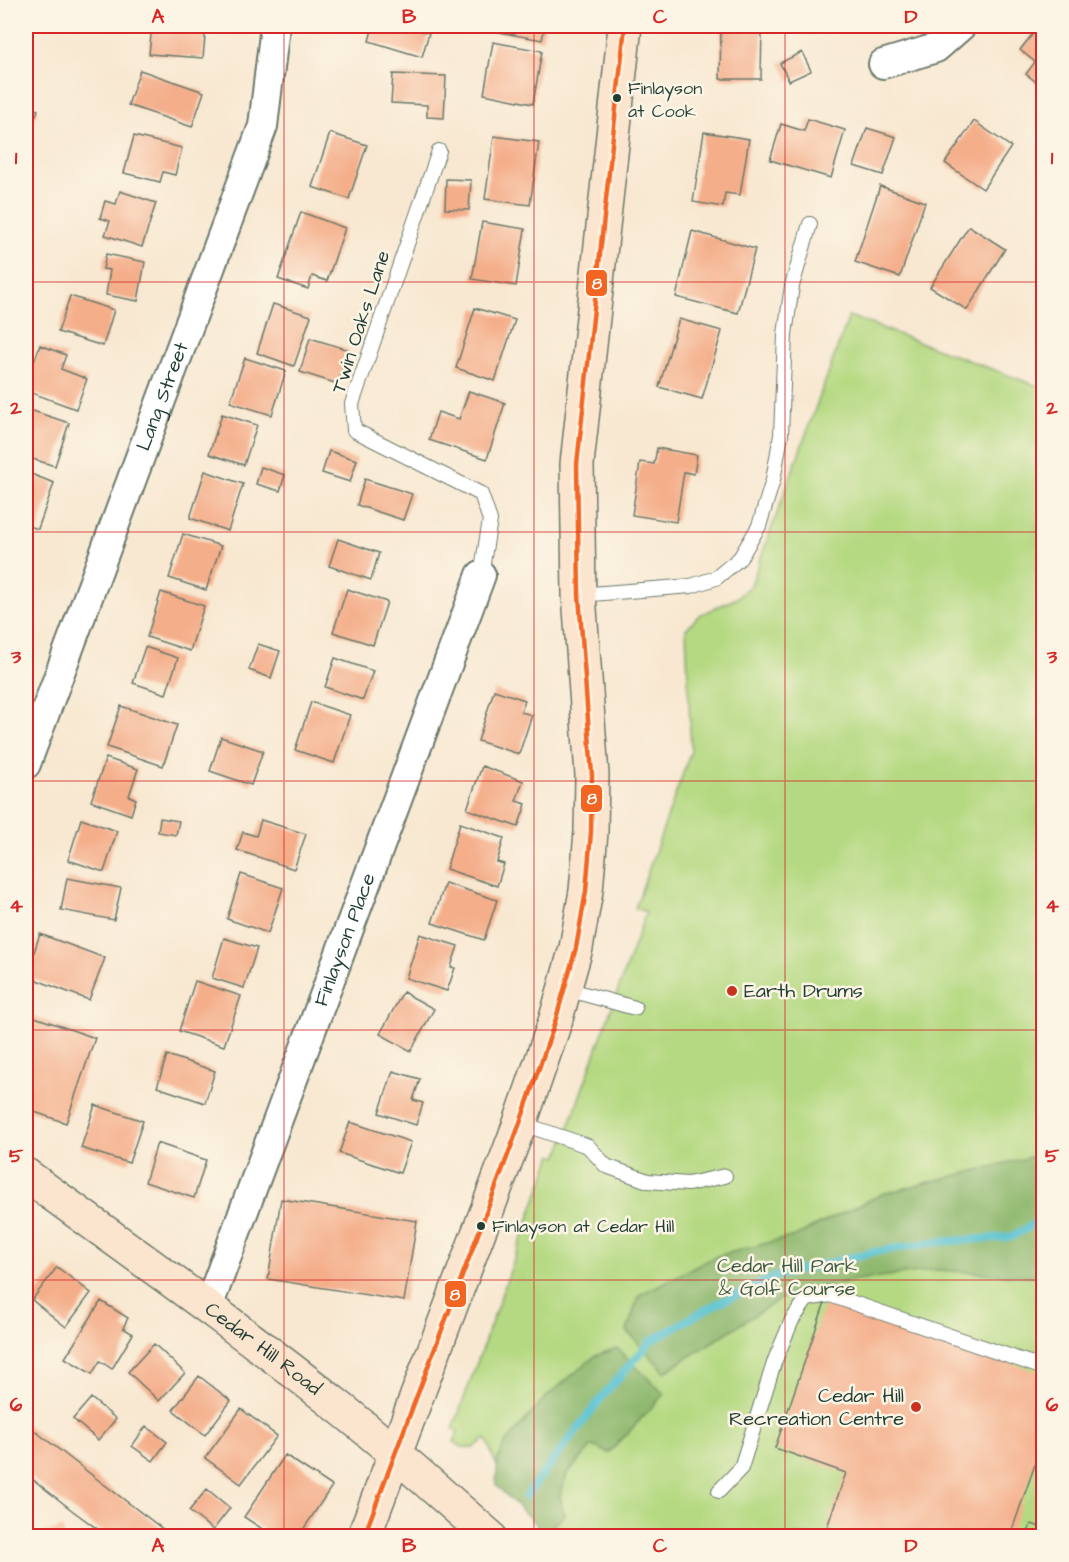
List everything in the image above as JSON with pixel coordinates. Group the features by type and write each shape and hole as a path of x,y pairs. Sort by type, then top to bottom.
{"street":[{"name":"Lang Street","path":"26,764 263,126 275,26"},
{"path":"364,1536 520,1123 566,989 586,891 591,832 592,775 579,595 577,464 625,26"},
{"path":"883,64 936,48 961,26"},
{"name":"Finlayson Place","path":"208,1307 481,575"},
{"name":"Cedar Hill Road","path":"26,1175 208,1307 396,1454 489,1536"}],"lane":[{"name":"Twin Oaks Lane","path":"439,152 352,404 354,430 481,494 490,520 481,575"},
{"path":"579,595 691,586 716,578 740,558 759,526 773,480 781,435 785,334 790,296 810,224"},
{"path":"566,989 635,1008"},
{"path":"520,1123 588,1146 606,1166 648,1181 688,1184 725,1176"},
{"path":"719,1491 741,1468 775,1360 792,1320 807,1299 830,1295 1044,1368"}],"green space":[{"name":"Cedar Hill Park & Golf Course","path":"849,316 1043,388 1043,1536 549,1536 545,1533 548,1530 502,1479 486,1439 473,1448 462,1447 454,1442 458,1432 453,1429 552,1155 558,1157 646,912 635,908 691,751 686,629 699,615 735,599 751,585"},
{"path":"1038,1155 1044,1158 1043,1277 936,1270 855,1280 788,1294 665,1372 627,1331 639,1295 717,1256 795,1236 882,1194"},
{"path":"617,1348 664,1394 609,1453 592,1446 567,1474 560,1496 564,1515 545,1533 496,1485 498,1459 504,1445 545,1398 595,1356"}],"building":[{"path":"152,26 206,26 203,58 149,54"},
{"path":"373,26 406,26 429,33 422,57 369,41"},
{"path":"499,26 545,26 542,40 498,32"},
{"path":"721,26 762,26 761,79 720,79"},
{"path":"1039,26 1044,26 1044,88 1026,74 1035,62 1020,50"},
{"path":"493,42 542,51 533,104 484,94"},
{"path":"802,52 811,71 789,81 780,63"},
{"path":"140,70 204,92 192,127 128,105"},
{"path":"393,74 446,76 444,118 427,117 427,105 391,103"},
{"path":"26,106 38,110 26,141"},
{"path":"808,119 845,130 831,178 770,160 781,124 804,131"},
{"path":"974,121 1011,147 983,189 945,163"},
{"path":"867,128 896,137 883,175 854,166"},
{"path":"704,132 749,139 740,195 725,193 723,207 693,202"},
{"path":"330,133 367,145 349,199 312,187"},
{"path":"134,136 182,148 175,175 163,172 160,182 124,173"},
{"path":"494,136 539,142 530,205 485,199"},
{"path":"446,179 471,180 469,210 445,209"},
{"path":"880,186 925,202 900,277 855,262"},
{"path":"120,191 156,203 142,247 105,235 110,221 100,218 105,201 116,204"},
{"path":"301,212 345,228 327,281 312,276 308,289 278,279"},
{"path":"482,222 525,229 516,286 472,279"},
{"path":"969,226 1005,249 967,310 930,287"},
{"path":"692,231 755,249 738,313 676,297"},
{"path":"106,254 145,262 138,301 106,295 110,270 103,269"},
{"path":"70,296 114,310 103,346 58,332"},
{"path":"273,304 311,316 294,366 257,353"},
{"path":"475,308 515,320 495,381 456,368"},
{"path":"679,319 722,331 702,399 659,387"},
{"path":"310,338 349,350 338,384 300,372"},
{"path":"40,345 66,355 61,369 87,379 76,409 26,391"},
{"path":"245,358 286,371 272,415 230,402"},
{"path":"469,391 505,403 487,459 429,440 438,412 459,419"},
{"path":"27,409 69,423 55,466 26,457"},
{"path":"222,414 257,425 244,465 209,454"},
{"path":"657,448 697,455 694,474 684,472 676,522 632,515 640,462 654,464"},
{"path":"329,451 357,460 350,482 322,473"},
{"path":"261,467 285,475 280,491 256,484"},
{"path":"205,471 243,484 228,531 190,518"},
{"path":"26,472 54,483 38,529 26,525"},
{"path":"365,479 412,494 403,520 357,505"},
{"path":"183,534 221,546 206,590 169,578"},
{"path":"338,539 379,553 371,580 329,566"},
{"path":"347,589 387,602 373,645 333,632"},
{"path":"161,592 204,606 190,651 147,637"},
{"path":"258,644 280,651 271,678 249,670"},
{"path":"145,647 178,658 166,694 133,683"},
{"path":"335,658 373,671 363,700 325,687"},
{"path":"494,690 525,700 521,712 532,715 519,754 478,741"},
{"path":"311,702 350,715 334,763 295,750"},
{"path":"121,706 177,725 163,766 107,747"},
{"path":"221,737 263,751 251,785 210,771"},
{"path":"106,758 138,769 129,796 136,799 131,815 91,801"},
{"path":"482,766 523,781 516,801 526,804 518,827 467,809"},
{"path":"160,818 179,821 176,835 158,832"},
{"path":"81,819 117,831 104,872 68,860"},
{"path":"261,820 306,834 294,869 237,850 243,832 256,836"},
{"path":"460,823 504,838 497,862 504,864 497,886 446,869"},
{"path":"241,874 283,888 268,933 227,919"},
{"path":"67,878 121,888 114,920 61,910"},
{"path":"445,883 497,900 484,940 432,923"},
{"path":"40,934 105,958 89,1000 26,976"},
{"path":"420,934 458,946 451,967 455,968 447,991 406,978"},
{"path":"224,938 257,948 244,988 212,978"},
{"path":"195,981 241,996 224,1046 179,1031"},
{"path":"403,992 434,1009 411,1051 380,1034"},
{"path":"26,1014 95,1038 66,1123 26,1109"},
{"path":"167,1055 215,1071 205,1103 157,1087"},
{"path":"393,1071 420,1079 413,1100 423,1103 416,1125 379,1113"},
{"path":"95,1105 143,1121 129,1163 81,1148"},
{"path":"350,1122 411,1142 400,1173 339,1153"},
{"path":"157,1143 206,1160 194,1198 145,1182"},
{"path":"281,1199 417,1221 404,1301 268,1279"},
{"path":"57,1267 91,1293 66,1327 32,1300"},
{"name":"Cedar Hill Recreation Centre","path":"826,1299 1044,1374 1044,1439 1012,1530 1027,1535 1031,1524 1044,1528 1044,1536 855,1536 827,1527 846,1473 775,1448"},
{"path":"101,1301 128,1318 123,1328 133,1334 112,1369 100,1361 92,1374 65,1358"},
{"path":"154,1344 185,1373 159,1401 128,1372"},
{"path":"199,1376 231,1401 205,1435 173,1410"},
{"path":"91,1398 116,1419 98,1440 73,1419"},
{"path":"241,1409 277,1436 241,1484 205,1458"},
{"path":"26,1424 172,1536 107,1536 73,1511 26,1474"},
{"path":"146,1426 167,1442 153,1461 132,1446"},
{"path":"285,1455 332,1486 299,1536 288,1530 284,1536 273,1536 244,1517"},
{"path":"207,1489 230,1508 213,1530 189,1511"},
{"path":"63,1528 64,1536 28,1536"}],"waterway":[{"path":"526,1496 606,1392 651,1341 712,1306 777,1276 873,1252 937,1242 1011,1237 1044,1218"}],"transit line":[{"name":"8","path":"364,1536 520,1123 555,1022 576,948 586,891 591,832 592,775 579,595 577,464 625,26"}],"place":[{"name":"Finlayson at Cook","path":"617,98"},
{"name":"Earth Drums","path":"732,991"},
{"name":"Finlayson at Cedar Hill","path":"481,1226"},
{"name":"Cedar Hill Recreation Centre","path":"916,1407"}]}
